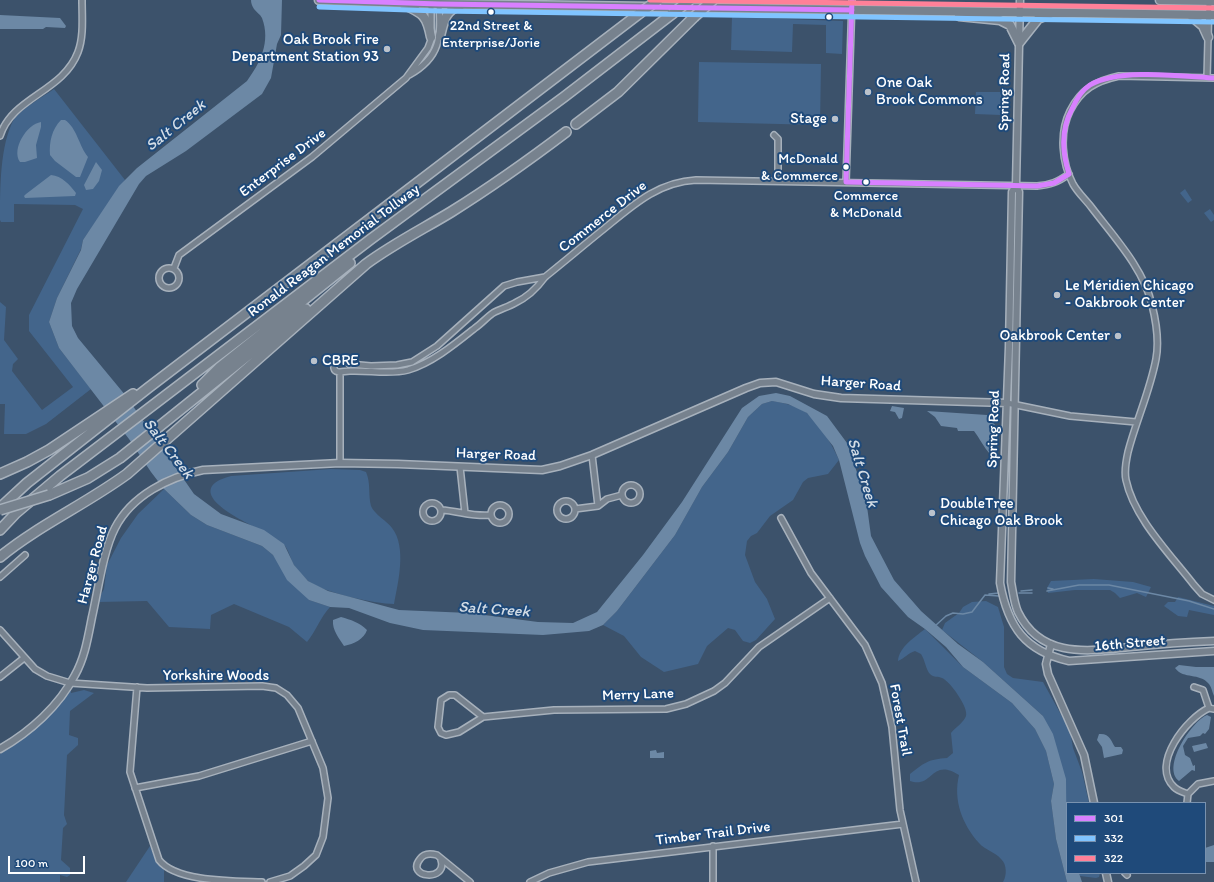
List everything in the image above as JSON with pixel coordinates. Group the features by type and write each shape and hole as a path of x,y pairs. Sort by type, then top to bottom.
{"highway":[{"name":"Ronald Reagan Memorial Tollway","path":"0,509 27,483 100,421 138,396 658,0"},
{"name":"Ronald Reagan Memorial Tollway","path":"0,530 44,488 371,239 564,97 690,0"},
{"path":"576,124 618,92 713,0"},
{"name":"Ronald Reagan Memorial Tollway","path":"0,557 31,535 98,494 140,462 366,264 386,249 451,212 513,172 566,132"},
{"path":"156,429 220,367 359,256 371,239"},
{"path":"0,509 49,495 79,482 105,468 134,448 273,334 366,264"},
{"path":"0,474 38,457 100,421 127,397 148,388"}],"main road":[{"path":"319,0 430,4 1211,15"},
{"path":"1160,0 1211,1"},
{"path":"400,3 421,12 428,22 435,37"},
{"path":"435,37 451,9 466,4"},
{"path":"951,12 958,16 993,19 1008,23 1019,43 1030,27 1038,19 1053,13"},
{"path":"1190,14 1203,26 1208,37"}],"street":[{"path":"0,136 6,123 15,112 58,81 69,69 76,56 80,42 82,0"},
{"path":"846,182 852,0"},
{"name":"Spring Road","path":"1020,0 1016,185 1019,192 1011,582 1018,611 1027,626 1043,641 1051,644"},
{"path":"1207,78 1211,1"},
{"name":"Enterprise Drive","path":"409,75 435,37 430,4"},
{"name":"Enterprise Drive","path":"174,268 180,255 314,156 409,75 419,70 435,53 435,37 439,4"},
{"path":"1214,78 1119,76 1091,85 1082,92 1074,104 1063,129 1065,162 1074,185 1119,243 1141,277 1152,305 1156,331 1156,358 1136,422 1125,467 1126,479 1133,502 1142,517 1194,585 1202,594 1214,600"},
{"path":"774,135 778,139 778,181"},
{"path":"1016,185 1050,184 1061,180 1069,174"},
{"name":"Commerce Drive","path":"340,374 349,371 396,372 415,368 429,361 462,338 494,312 525,297 545,278 635,203 660,188 671,184 691,180 1016,185"},
{"name":"Spring Road","path":"1016,185 1012,192 1007,403 1000,584 1007,614 1018,633 1032,646 1048,655"},
{"name":"Enterprise Drive","path":"166,268 174,268 179,274 179,281 174,288 167,288 159,282 159,275 166,268"},
{"path":"340,463 340,374 336,372 333,366 335,361 340,359 350,364 371,366 404,364 418,360 449,337 504,286 516,282 545,278"},
{"name":"Harger Road","path":"0,749 23,734 46,713 75,675 86,647 106,554 114,529 130,508 154,489 171,479 192,472 241,467 340,463 542,470 560,466 592,455 746,388 768,382 783,383 827,397 1007,403 1070,416 1136,422"},
{"path":"592,455 598,506"},
{"path":"460,467 465,513"},
{"path":"575,508 598,506 607,499 622,495"},
{"path":"441,510 465,513 471,516 491,515"},
{"name":"Forest Trail","path":"781,518 811,573 865,645 882,683 892,727 903,824 916,882"},
{"path":"0,577 25,555"},
{"name":"Merry Lane","path":"483,717 455,695 449,695 441,700 438,727 440,733 452,734 483,717 554,710 666,708 692,702 718,688 759,647 830,598"},
{"name":"Yorkshire Woods","path":"0,630 24,658 41,674 70,683 137,687 262,686 276,688 287,695 298,708 312,741 322,768 328,798 321,844 316,855 304,866 283,879 270,882"},
{"name":"16th Street","path":"1051,644 1078,650 1214,641"},
{"path":"1051,644 1046,664 1048,674 1076,733 1084,755 1094,802"},
{"name":"16th Street","path":"1048,655 1069,661 1079,661 1214,651"},
{"path":"0,677 24,658"},
{"path":"137,687 130,772 156,854 164,867 184,876 202,880 262,882"},
{"path":"1188,794 1177,789 1170,782 1167,770 1168,757 1174,742 1186,726 1198,714 1211,708 1203,690 1194,687"},
{"path":"135,788 199,776 312,741"},
{"path":"1187,802 1188,794 1198,784 1214,781"},
{"name":"Timber Trail Drive","path":"530,882 549,873 588,862 903,824"},
{"path":"713,846 713,882"},
{"path":"441,860 443,867 441,873 436,878 429,879 423,877 418,872 417,866 419,859 430,853 437,856 470,882"}],"shaded area":[{"path":"251,0 282,0 281,35 277,44 271,78 262,94 186,151 146,176 139,184 77,289 71,303 72,326 78,338 126,396 194,494 221,514 264,530 284,544 294,565 308,581 328,591 399,610 469,613 538,622 573,623 597,612 643,555 682,502 742,408 759,396 776,393 790,396 827,416 847,443 866,499 871,536 894,580 921,611 958,644 983,662 1043,716 1053,734 1066,779 1066,874 1079,874 1082,882 1067,882 1056,839 1051,801 1054,784 1046,751 1035,729 1012,703 963,667 946,647 908,617 881,587 860,543 839,460 833,446 807,413 788,404 772,401 762,404 748,417 728,452 702,487 675,535 617,611 603,625 589,631 543,635 423,630 390,623 349,608 330,607 309,600 287,580 273,555 262,546 207,525 191,515 164,489 129,439 59,348 49,322 57,298 81,250 83,240 119,186 137,168 247,81 252,74 263,52 265,35 262,18 253,8"},
{"path":"0,15 60,18 66,26 65,28 46,27 43,29 0,29"},
{"path":"732,17 843,21 842,54 826,53 826,25 793,24 792,52 731,50"},
{"path":"699,62 821,64 820,125 698,122"},
{"path":"54,89 125,180 83,240 81,249 57,298 49,322 59,348 91,389 46,424 26,434 4,434 5,404 0,404 0,302 6,307 4,340 18,359 13,364 12,371 42,410 73,387 29,331 29,315 83,209 75,205 14,204 14,222 1,222 0,220 3,154 9,129 14,119 18,115"},
{"path":"976,92 1001,92 1001,115 975,114"},
{"path":"61,120 65,120 69,123 88,157 80,177 76,177 55,161 50,155 52,136 55,127"},
{"path":"41,122 36,145 37,158 20,162 18,151 22,138 31,127"},
{"path":"96,162 102,170 99,181 93,189 86,190 84,185"},
{"path":"51,175 59,177 65,181 76,193 75,196 25,198 24,196 26,194"},
{"path":"1185,189 1192,200 1188,203 1180,193"},
{"path":"1210,209 1214,215 1214,220 1211,222 1204,213"},
{"path":"772,401 795,407 807,413 826,435 839,460 828,474 808,478 803,482 793,500 770,516 757,533 751,536 747,541 745,555 755,582 767,599 775,619 756,640 750,643 743,641 735,630 728,628 707,646 698,664 664,672 641,657 624,636 603,625 617,611 675,535 702,487 728,452 748,417 762,404"},
{"path":"892,406 904,408 902,418 899,419 895,412 890,411"},
{"path":"927,411 987,415 995,425 994,450 990,454 974,431 958,431 957,428 941,426 935,417"},
{"path":"331,469 360,470 366,472 371,506 375,512 390,525 397,536 400,565 394,604 374,602 334,593 312,584 297,569 283,544 226,510 216,502 211,494 212,486 216,482 231,476"},
{"path":"164,489 191,515 207,525 262,546 273,555 309,600 330,607 307,642 289,627 234,604 211,615 210,629 169,627 147,601 97,602 104,589 107,565 121,538 138,514"},
{"path":"1094,579 1133,582 1151,587 1146,597 1137,593 1120,598 1110,590 1075,590 1048,593 1047,588 1051,581"},
{"path":"1178,597 1214,606 1214,615 1189,610 1187,617 1178,616 1164,606 1168,602 1175,602"},
{"path":"986,601 998,607 1004,627 1004,667 1007,674 1013,678 1043,682 1070,731 1073,748 1082,772 1089,802 1066,802 1066,813 1043,716 983,662 942,630 945,623 959,613 963,607 972,602"},
{"path":"341,617 364,627 367,630 364,636 351,644 344,646 336,634 333,624 333,620"},
{"path":"925,629 963,667 1012,703 1035,729 1046,751 1054,784 1051,801 1056,839 1067,882 1003,882 1006,870 1003,861 979,843 968,828 960,811 957,794 959,775 950,770 943,769 937,771 923,781 910,781 910,774 923,764 936,759 947,758 953,753 951,733 966,716 965,707 954,689 945,680 930,674 921,654 915,651 898,661 904,647"},
{"path":"1179,665 1214,667 1214,696 1209,684 1205,680 1179,672 1175,668"},
{"path":"71,689 71,693 84,690 94,693 70,711 69,735 78,738 78,745 67,755 64,815 67,824 63,828 61,860 70,868 70,875 67,877 60,875 60,882 0,882 0,754 36,728 50,715"},
{"path":"1207,715 1211,717 1209,729 1205,734 1203,733 1200,736 1188,738 1183,746 1185,755 1190,758 1193,766 1195,765 1195,771 1192,770 1179,781 1174,774 1176,756 1187,735 1201,719"},
{"path":"1099,734 1108,736 1115,747 1121,747 1123,750 1122,754 1104,758 1102,747 1097,740"},
{"path":"1206,743 1208,748 1194,752 1192,746"},
{"path":"656,750 657,753 664,752 664,758 650,758 650,751"},
{"path":"1214,845 1214,862 1206,862 1206,848"},
{"path":"150,846 156,860 164,870 164,882 126,882"},
{"path":"1079,874 1100,874 1099,877 1096,878 1080,876"}],"waterway":[{"path":"1047,591 1079,585 1109,585 1189,601 1214,609"},
{"path":"1048,588 1053,589"},
{"path":"1021,591 1032,590"},
{"path":"989,594 999,593"},
{"path":"1019,593 1032,593"},
{"path":"935,626 946,616 953,613 963,614 972,612 985,595 999,596"}],"transit line":[{"name":"301","path":"319,0 439,4 852,10"},
{"name":"322","path":"650,0 1214,8"},
{"name":"301","path":"846,182 852,0"},
{"name":"332","path":"319,7 439,11 1214,22"},
{"name":"301","path":"1069,174 1064,149 1064,133 1066,124 1077,99 1090,85 1117,76 1150,74 1214,78"},
{"name":"301","path":"846,182 1037,186 1054,183 1069,174"}],"place":[{"name":"22nd Street & Enterprise/Jorie","path":"491,12"},
{"name":"Oak Brook Fire Department Station 93","path":"387,49"},
{"name":"One Oak Brook Commons","path":"868,92"},
{"name":"Stage","path":"835,119"},
{"name":"McDonald & Commerce","path":"846,167"},
{"name":"Commerce & McDonald","path":"866,182"},
{"name":"Le Méridien Chicago - Oakbrook Center","path":"1057,295"},
{"name":"Oakbrook Center","path":"1118,336"},
{"name":"CBRE","path":"314,361"},
{"name":"DoubleTree Chicago Oak Brook","path":"932,513"}],"water label":[{"name":"Salt Creek","path":"176,126"},
{"name":"Salt Creek","path":"168,449"},
{"name":"Salt Creek","path":"862,473"},
{"name":"Salt Creek","path":"494,610"}]}
